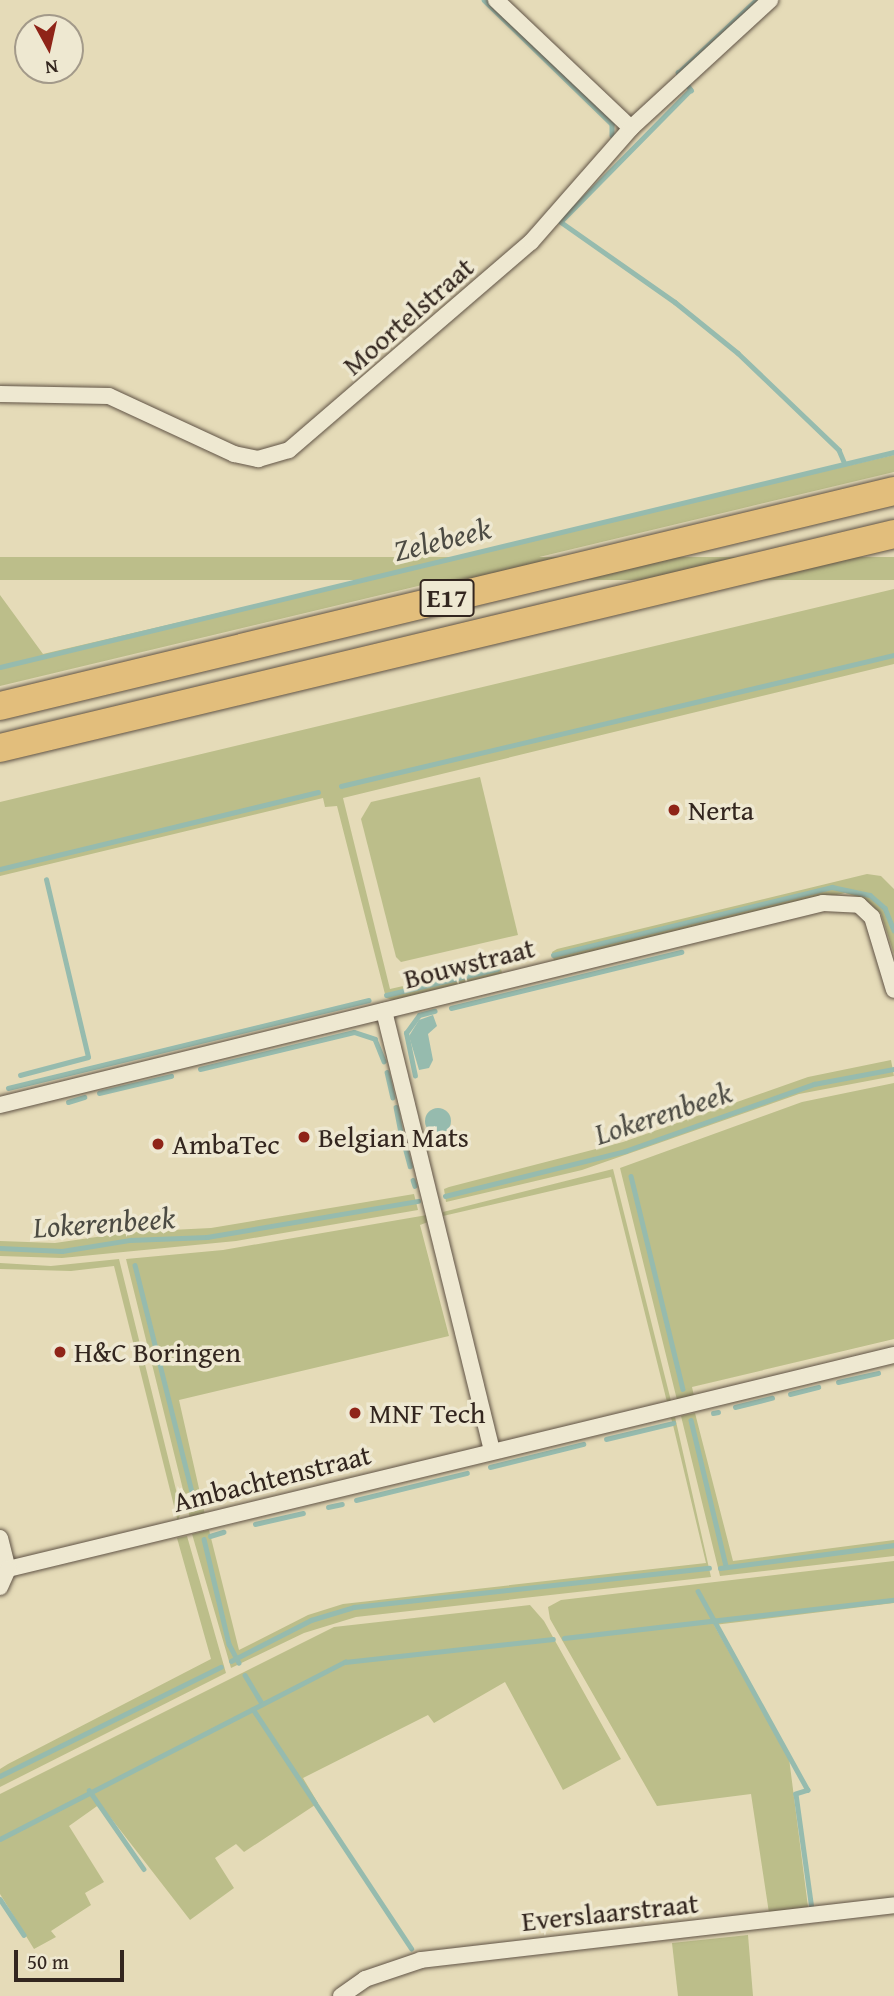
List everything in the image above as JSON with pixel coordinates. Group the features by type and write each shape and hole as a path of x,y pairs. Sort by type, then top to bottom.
{"highway":[{"name":"E17","path":"0,706 894,491"},
{"name":"E17","path":"0,748 894,534"}],"street":[{"path":"496,0 631,128"},
{"name":"Moortelstraat","path":"0,394 109,396 234,454 258,459 289,450 531,242 631,128 770,0"},
{"name":"Bouwstraat","path":"0,1105 841,901 859,905 872,917 894,990"},
{"path":"384,1011 492,1451"},
{"name":"Ambachtenstraat","path":"8,1569 894,1355"},
{"path":"0,1538 8,1569 0,1587"},
{"name":"Everslaarstraat","path":"341,1996 365,1979 421,1960 894,1905"}],"green space":[{"path":"894,455 894,472 0,686 0,595 43,654"},
{"path":"0,557 894,557 894,580 0,580"},
{"path":"894,589 894,664 343,798 390,989 500,964 502,973 393,1000 386,998 337,806 325,807 323,798 0,876 0,802"},
{"path":"480,777 518,935 401,962 396,957 361,819 371,802"},
{"path":"867,874 881,876 894,889 894,954 881,914 865,899 845,893 554,961 552,952 557,949"},
{"path":"891,1060 894,1076 799,1094 582,1170 446,1202 444,1189 449,1187 623,1142 808,1077"},
{"path":"894,1083 894,1339 692,1387 694,1396 677,1400 620,1168 802,1102"},
{"path":"613,1169 671,1401 667,1402 611,1177 443,1216 443,1212"},
{"path":"414,1194 418,1210 236,1241 62,1258 0,1256 0,1241 55,1243 131,1232 211,1228"},
{"path":"427,1215 428,1222 420,1225 449,1336 179,1400 205,1515 190,1518 126,1259 223,1250"},
{"path":"119,1259 181,1510 178,1522 114,1266 71,1271 0,1269 0,1263 51,1266"},
{"path":"695,1413 733,1561 894,1540 894,1556 720,1576 681,1416"},
{"path":"675,1417 711,1577 356,1617 304,1633 231,1668 192,1534 209,1530 239,1650 308,1615 343,1604 706,1563 671,1418"},
{"path":"187,1536 226,1673 0,1787 0,1769 8,1764 211,1659 177,1538"},
{"path":"894,1561 894,1603 714,1625 789,1758 808,1907 769,1913 751,1794 657,1806 550,1619 548,1607 561,1600"},
{"path":"530,1605 544,1621 621,1759 563,1790 505,1682 434,1723 428,1715 303,1778 318,1803 244,1852 236,1844 215,1858 234,1888 190,1920 100,1804 69,1826 104,1882 85,1893 91,1905 51,1931 56,1937 34,1949 0,1894 0,1794 334,1627"},
{"path":"748,1935 753,1996 678,1996 672,1943"}],"water":[{"path":"433,1015 437,1026 428,1034 433,1060 429,1068 419,1070 409,1036 419,1020"},
{"path":"438,1108 447,1112 451,1121 447,1130 438,1134 429,1130 425,1121 429,1112"}],"waterway":[{"path":"484,0 612,124 612,135"},
{"path":"680,76 678,73 756,0"},
{"path":"686,83 691,90 561,222 675,302 738,353 839,450 845,464"},
{"name":"Zelebeek","path":"0,667 894,452"},
{"path":"341,786 894,655"},
{"path":"0,869 318,792"},
{"path":"20,1075 88,1057 46,880"},
{"path":"553,955 832,887 870,895 885,908 894,930"},
{"path":"451,1008 681,952"},
{"path":"386,995 497,969"},
{"path":"8,1088 368,1000"},
{"path":"415,1076 406,1033 419,1015 434,1011"},
{"path":"200,1069 354,1032 375,1039 384,1061"},
{"name":"Lokerenbeek","path":"445,1196 625,1151 814,1084 894,1069"},
{"path":"387,1072 393,1097"},
{"path":"99,1093 171,1076"},
{"path":"68,1102 84,1097"},
{"path":"396,1107 401,1133"},
{"path":"404,1143 410,1166"},
{"path":"631,1176 683,1389"},
{"path":"413,1180 415,1186"},
{"name":"Lokerenbeek","path":"0,1248 62,1251 130,1240 207,1237 418,1201"},
{"path":"135,1265 196,1507"},
{"path":"838,1382 878,1373"},
{"path":"790,1394 818,1387"},
{"path":"735,1407 772,1398"},
{"path":"713,1413 718,1412"},
{"path":"691,1420 726,1566"},
{"path":"606,1439 673,1423"},
{"path":"490,1467 583,1444"},
{"path":"356,1500 467,1473"},
{"path":"328,1507 342,1504"},
{"path":"255,1524 303,1513"},
{"path":"210,1536 223,1532"},
{"path":"204,1539 229,1644 239,1663"},
{"path":"720,1568 894,1545"},
{"path":"231,1661 311,1620 354,1607 709,1568"},
{"path":"698,1591 808,1790 796,1794 812,1909"},
{"path":"564,1638 894,1600"},
{"path":"0,1839 345,1662 553,1639"},
{"path":"0,1776 221,1667"},
{"path":"245,1675 262,1703"},
{"path":"253,1709 411,1948"},
{"path":"89,1790 144,1869"},
{"path":"0,1899 24,1935"}],"place":[{"name":"Nerta","path":"674,810"},
{"name":"Belgian Mats","path":"304,1137"},
{"name":"AmbaTec","path":"158,1144"},
{"name":"H&C Boringen","path":"60,1352"},
{"name":"MNF Tech","path":"355,1413"}]}
